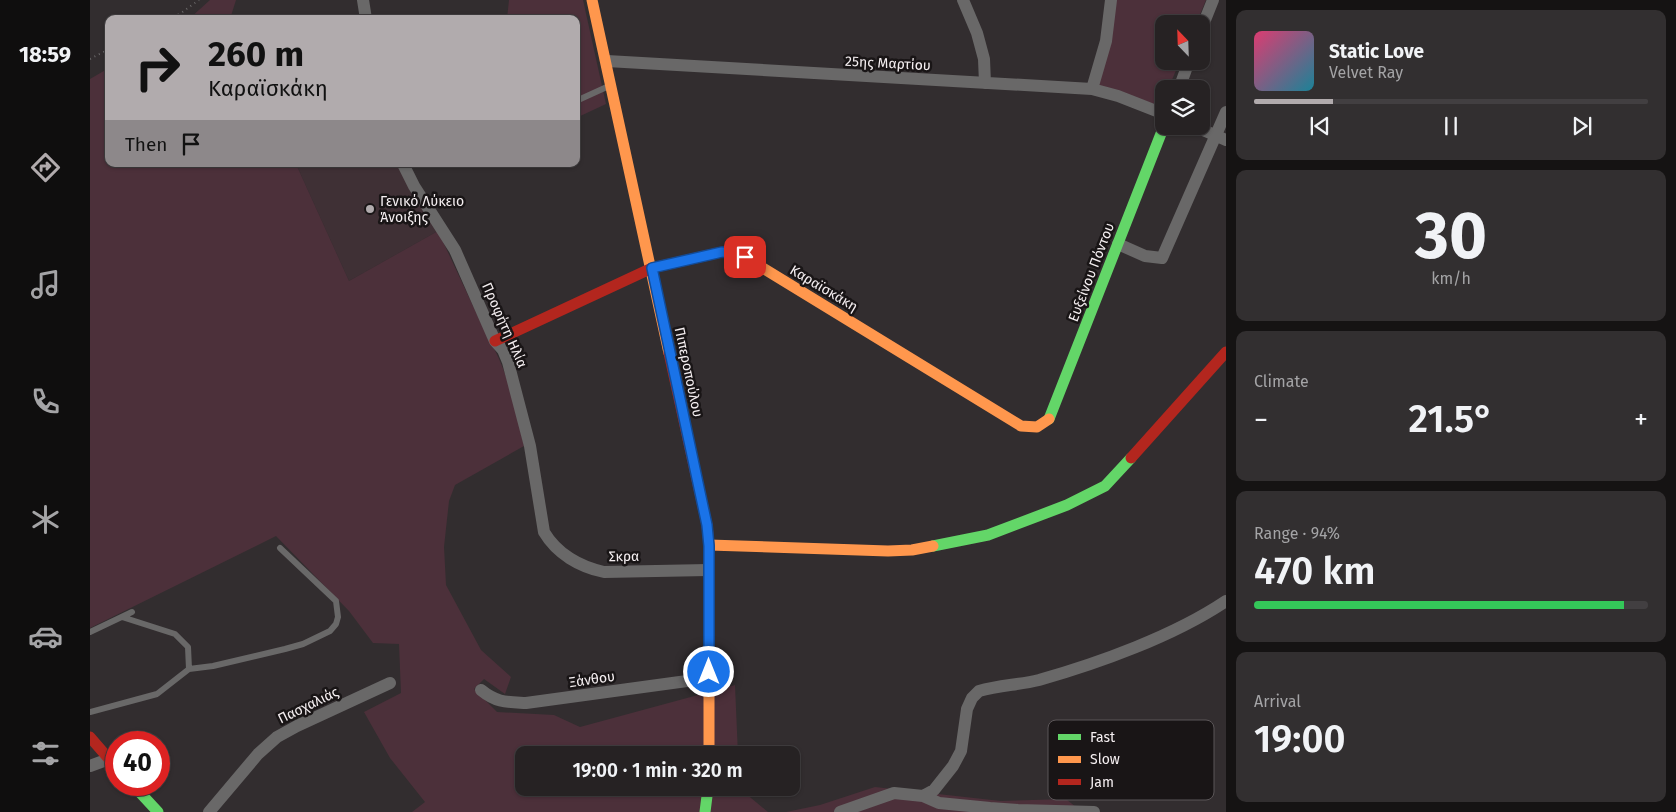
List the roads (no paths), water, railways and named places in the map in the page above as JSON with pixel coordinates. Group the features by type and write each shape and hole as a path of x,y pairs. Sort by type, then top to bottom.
{"street":[{"path":"363,0 365,15"},
{"name":"Πιπεροπούλου","path":"592,0 607,61 707,525 709,546 710,746"},
{"path":"963,0 977,33 984,59 985,83"},
{"path":"1092,89 1106,41 1111,0"},
{"path":"1207,15 1213,0"},
{"name":"25ης Μαρτίου","path":"607,61 1092,89 1118,96 1155,110"},
{"path":"1118,244 1145,256 1162,258 1221,138 1226,112"},
{"name":"Ευξείνου Πόντου","path":"1042,426 1050,418 1160,135"},
{"name":"Προφήτη Ηλία","path":"404,167 414,186 455,250 495,341 503,350 508,362 530,446 544,532 549,541"},
{"name":"Καραϊσκάκη","path":"495,341 652,268 722,252 733,253 745,257 1021,426 1031,429 1042,426"},
{"path":"709,546 912,550 970,540 1067,505 1104,486 1123,468 1226,352"},
{"name":"Σκρα","path":"549,541 558,551 592,570 604,572 708,570"},
{"path":"923,796 934,790 953,766 961,751 967,709 972,698 979,691 1039,680 1100,660 1172,631 1226,601"},
{"name":"Ξάνθου","path":"481,690 500,702 526,703 709,678"},
{"name":"Πασχαλιάς","path":"209,812 258,754 277,737 390,683"},
{"path":"90,737 105,755"},
{"path":"90,766 105,764"},
{"path":"840,812 894,794 923,796 940,803 990,808 1094,812"},
{"path":"143,796 158,812"},
{"path":"705,812 707,796"}],"lane":[{"path":"580,99 612,84"},
{"path":"90,712 157,694 190,669 213,666 293,647 326,634 332,629 338,620 339,614 335,599 280,548"},
{"path":"90,632 132,612"},
{"path":"122,617 175,634 188,647 190,669"}],"place":[{"name":"Γενικό Λύκειο Άνοιξης","path":"370,209"}]}
